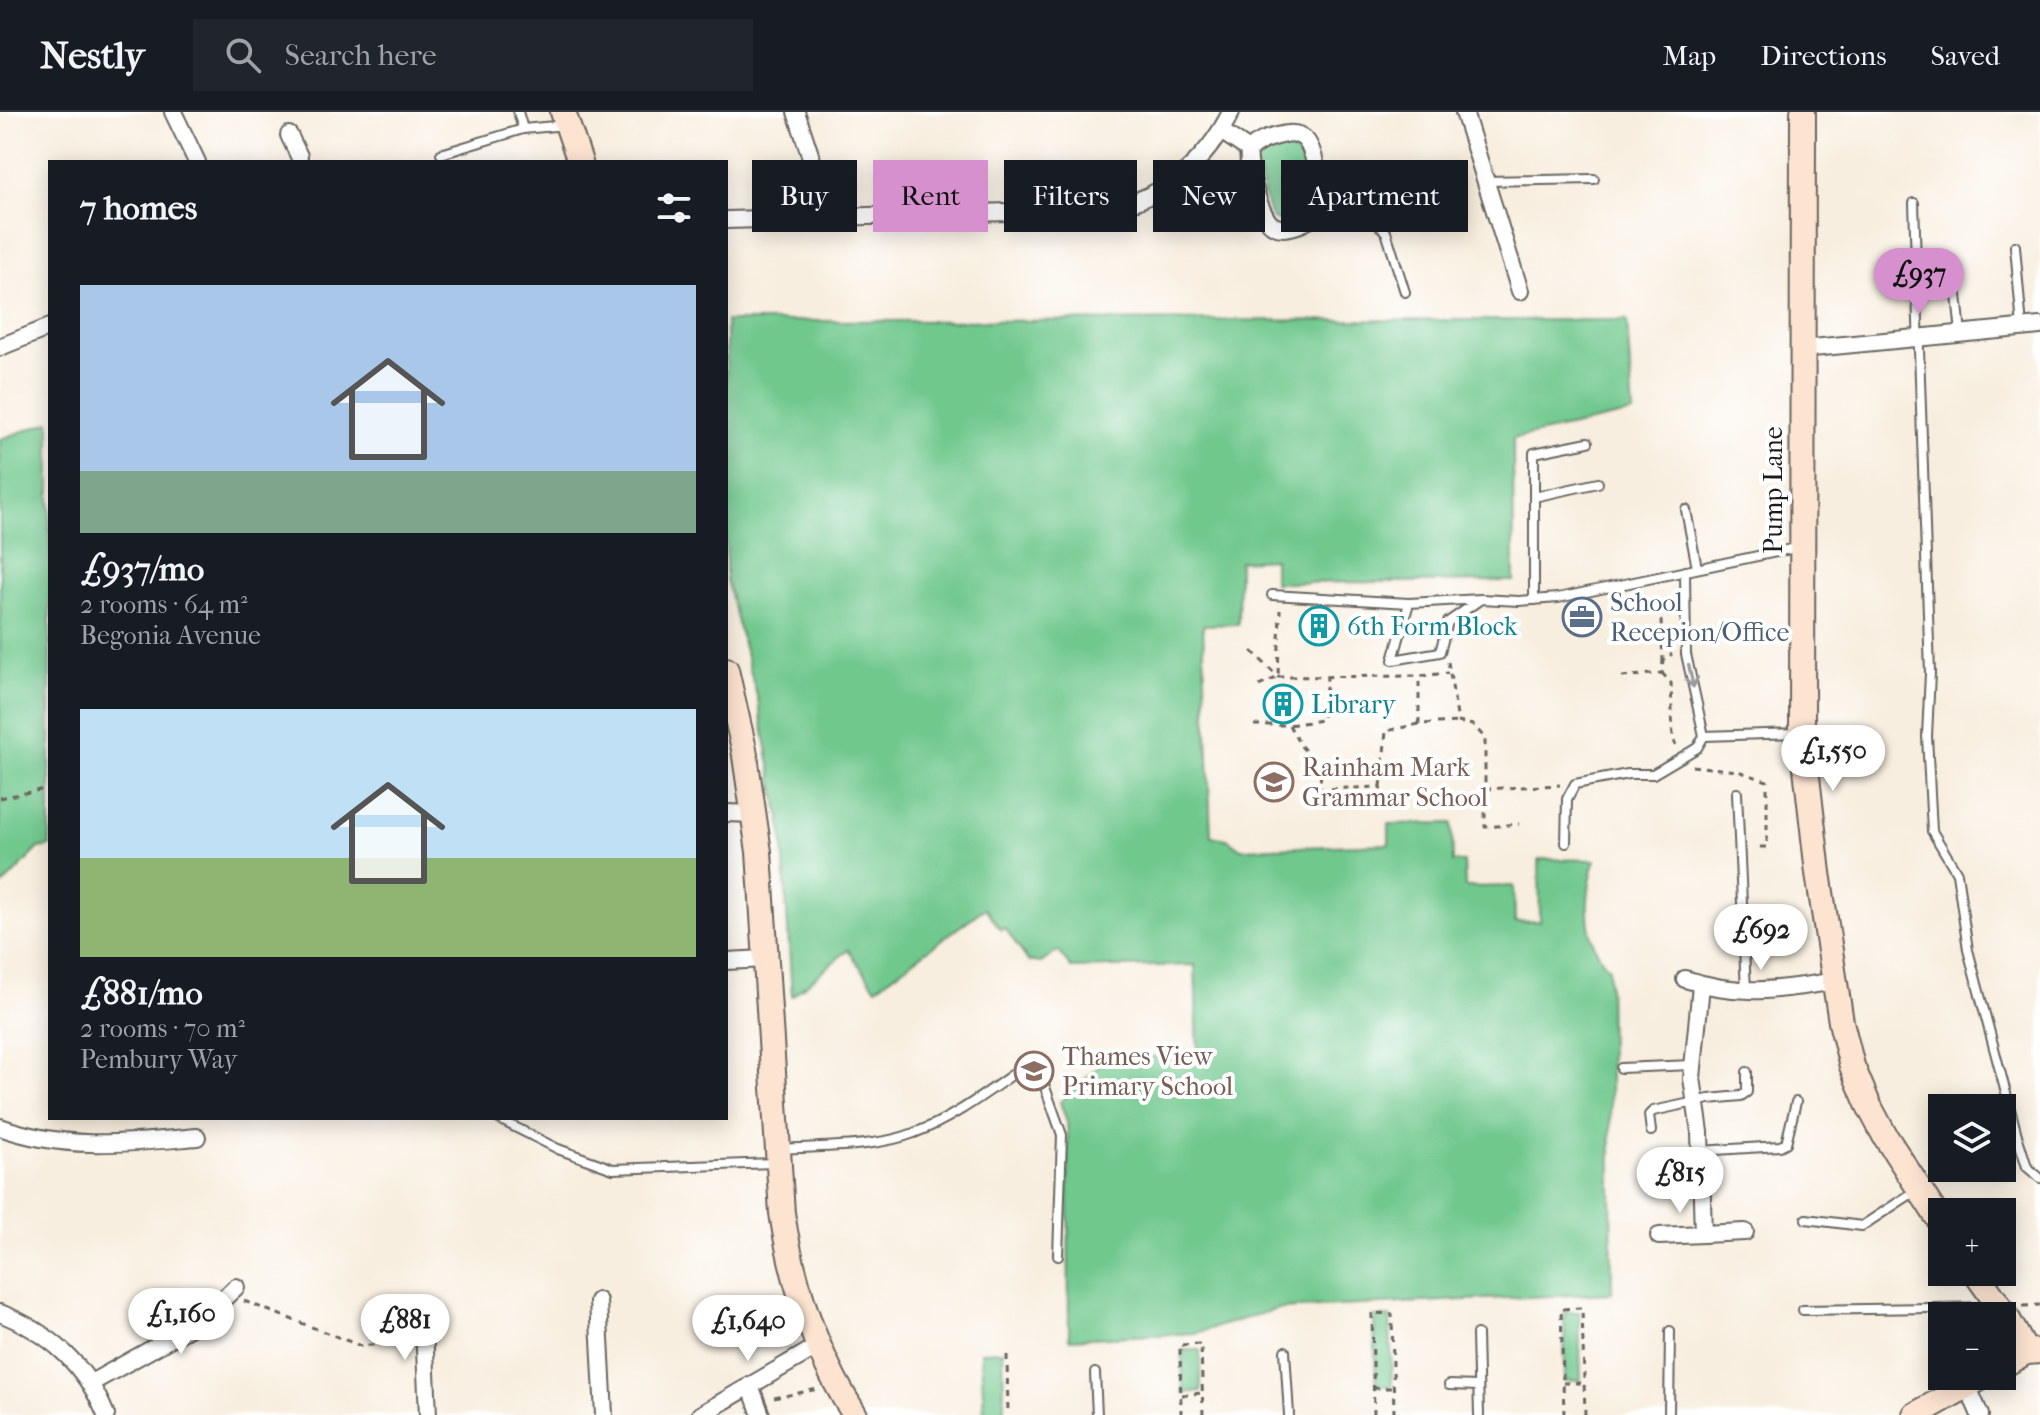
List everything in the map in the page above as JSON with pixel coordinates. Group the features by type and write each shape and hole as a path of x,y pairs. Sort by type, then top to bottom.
{"street":[{"path":"173,112 196,160"},
{"path":"796,112 812,160"},
{"path":"857,217 1111,209 1136,203 1175,182 1193,166 1221,131 1231,112"},
{"path":"1464,112 1520,291"},
{"name":"Pump Lane","path":"1803,112 1802,733 1818,873 1841,1022 1862,1091 1885,1136 1928,1204"},
{"path":"565,119 579,160"},
{"path":"1221,131 1249,150"},
{"path":"1281,227 1274,226 1266,219 1248,162 1249,150 1259,142 1296,132 1310,148 1314,160"},
{"path":"289,135 296,160"},
{"path":"728,220 752,220"},
{"path":"1802,349 2040,326"},
{"path":"0,347 48,328"},
{"path":"728,679 744,749 754,814 782,1213 788,1250 801,1301 818,1346 855,1415"},
{"path":"728,813 754,814"},
{"path":"728,961 766,959"},
{"path":"1685,979 1701,985 1746,992 1835,981"},
{"path":"1701,985 1692,1065 1703,1234"},
{"path":"0,1127 64,1143 117,1144 197,1137"},
{"path":"1659,1236 1745,1232"},
{"path":"91,1383 198,1323 233,1291"},
{"path":"598,1301 604,1415"},
{"path":"423,1307 428,1415"},
{"path":"0,1313 24,1322 66,1353 91,1383 106,1415"},
{"path":"2016,1329 2033,1352"},
{"path":"700,1415 818,1346"},
{"path":"750,1385 760,1408"},
{"path":"1915,1415 1959,1390"},
{"path":"1976,1390 1980,1415"}],"lane":[{"path":"518,112 523,129"},
{"path":"441,154 565,119"},
{"path":"1486,181 1594,179"},
{"path":"1914,203 1930,673 1927,736 1932,831 1957,873 1968,950 2017,1135 2027,1167 2040,1178"},
{"path":"1386,232 1405,292"},
{"path":"2015,246 2022,328"},
{"path":"1957,295 1961,333"},
{"path":"1534,600 1534,453 1588,442"},
{"path":"1534,497 1598,483"},
{"path":"1686,510 1697,568"},
{"path":"1276,596 1409,603 1558,598 1801,546"},
{"path":"1566,843 1567,799 1575,784 1628,774 1653,774 1697,748 1704,736 1686,643 1685,571"},
{"path":"1409,603 1393,660 1440,652 1448,622 1481,599"},
{"path":"1704,736 1802,733"},
{"path":"1737,793 1746,992"},
{"path":"501,1120 558,1149 613,1169 780,1156 912,1134 952,1114 1035,1059 1062,1135 1058,1256"},
{"path":"1621,1068 1692,1065"},
{"path":"1651,1131 1649,1115 1653,1111 1709,1099 1741,1096 1747,1092 1747,1072"},
{"path":"1700,1151 1780,1146 1786,1143 1796,1102"},
{"path":"1806,1219 1862,1226 1918,1189"},
{"path":"1803,1310 1928,1306"},
{"path":"1669,1415 1670,1331"},
{"path":"1477,1334 1479,1415"},
{"path":"1285,1351 1289,1415"},
{"path":"1095,1373 1097,1415"},
{"path":"1449,1385 1478,1386"}],"path":[{"path":"1634,582 1633,592 1661,621 1662,673 1671,683 1673,739 1688,766 1738,771 1767,781 1767,847 1739,847"},
{"path":"1276,596 1278,677"},
{"path":"1663,660 1686,643"},
{"path":"1252,651 1278,677"},
{"path":"1448,660 1458,722"},
{"path":"1259,686 1278,677 1448,673"},
{"path":"1622,677 1662,673"},
{"path":"1419,676 1419,724"},
{"path":"1254,725 1289,725 1322,720 1327,678"},
{"path":"1376,805 1381,787 1386,731 1419,724 1458,722 1473,725 1485,738 1485,827 1519,824"},
{"path":"1289,725 1300,745 1320,767 1321,789 1381,787"},
{"path":"1485,789 1575,784"},
{"path":"0,798 48,788"},
{"path":"233,1291 361,1346 424,1340"},
{"path":"1564,1415 1561,1309 1582,1308 1585,1415"},
{"path":"1374,1415 1372,1313 1392,1314 1394,1415"},
{"path":"1181,1415 1180,1345 1201,1344 1203,1415"},
{"path":"1007,1355 1008,1415"},
{"path":"760,1408 818,1389 832,1374"},
{"path":"1563,1383 1584,1383"},
{"path":"1373,1388 1394,1388"},
{"path":"1181,1395 1203,1393"}],"green space":[{"path":"1293,140 1301,144 1306,160 1281,160 1281,220 1271,218 1265,198 1265,160 1254,160 1253,157"},
{"name":"Rainham Mark Grammar School","path":"1627,320 1633,413 1513,439 1514,581 1274,583 1274,559 1239,561 1238,624 1203,625 1211,836 1227,839 1241,849 1389,844 1389,824 1452,823 1453,862 1464,862 1465,887 1514,886 1515,922 1540,921 1539,859 1595,860 1589,888 1588,917 1594,944 1609,968 1612,1293 1277,1309 1196,1333 1069,1339 1068,1136 1060,1102 1107,1059 1198,1055 1195,965 1071,968 1058,951 1041,963 1028,961 1005,928 1001,930 985,908 876,988 848,950 792,996 782,829 758,700 728,588 728,321"},
{"path":"48,423 48,846 39,848 0,888 0,439"},
{"path":"1564,1312 1579,1312 1581,1380 1565,1381"},
{"path":"1374,1317 1390,1317 1392,1386 1376,1386"},
{"path":"1182,1350 1200,1350 1201,1391 1183,1393"},
{"path":"1003,1351 1004,1415 984,1415 981,1352"}],"place":[{"name":"School Recepion/Office","path":"1582,617"},
{"name":"6th Form Block","path":"1319,626"},
{"name":"Library","path":"1283,704"},
{"name":"Rainham Mark Grammar School","path":"1274,782"},
{"name":"Thames View Primary School","path":"1034,1071"}]}
